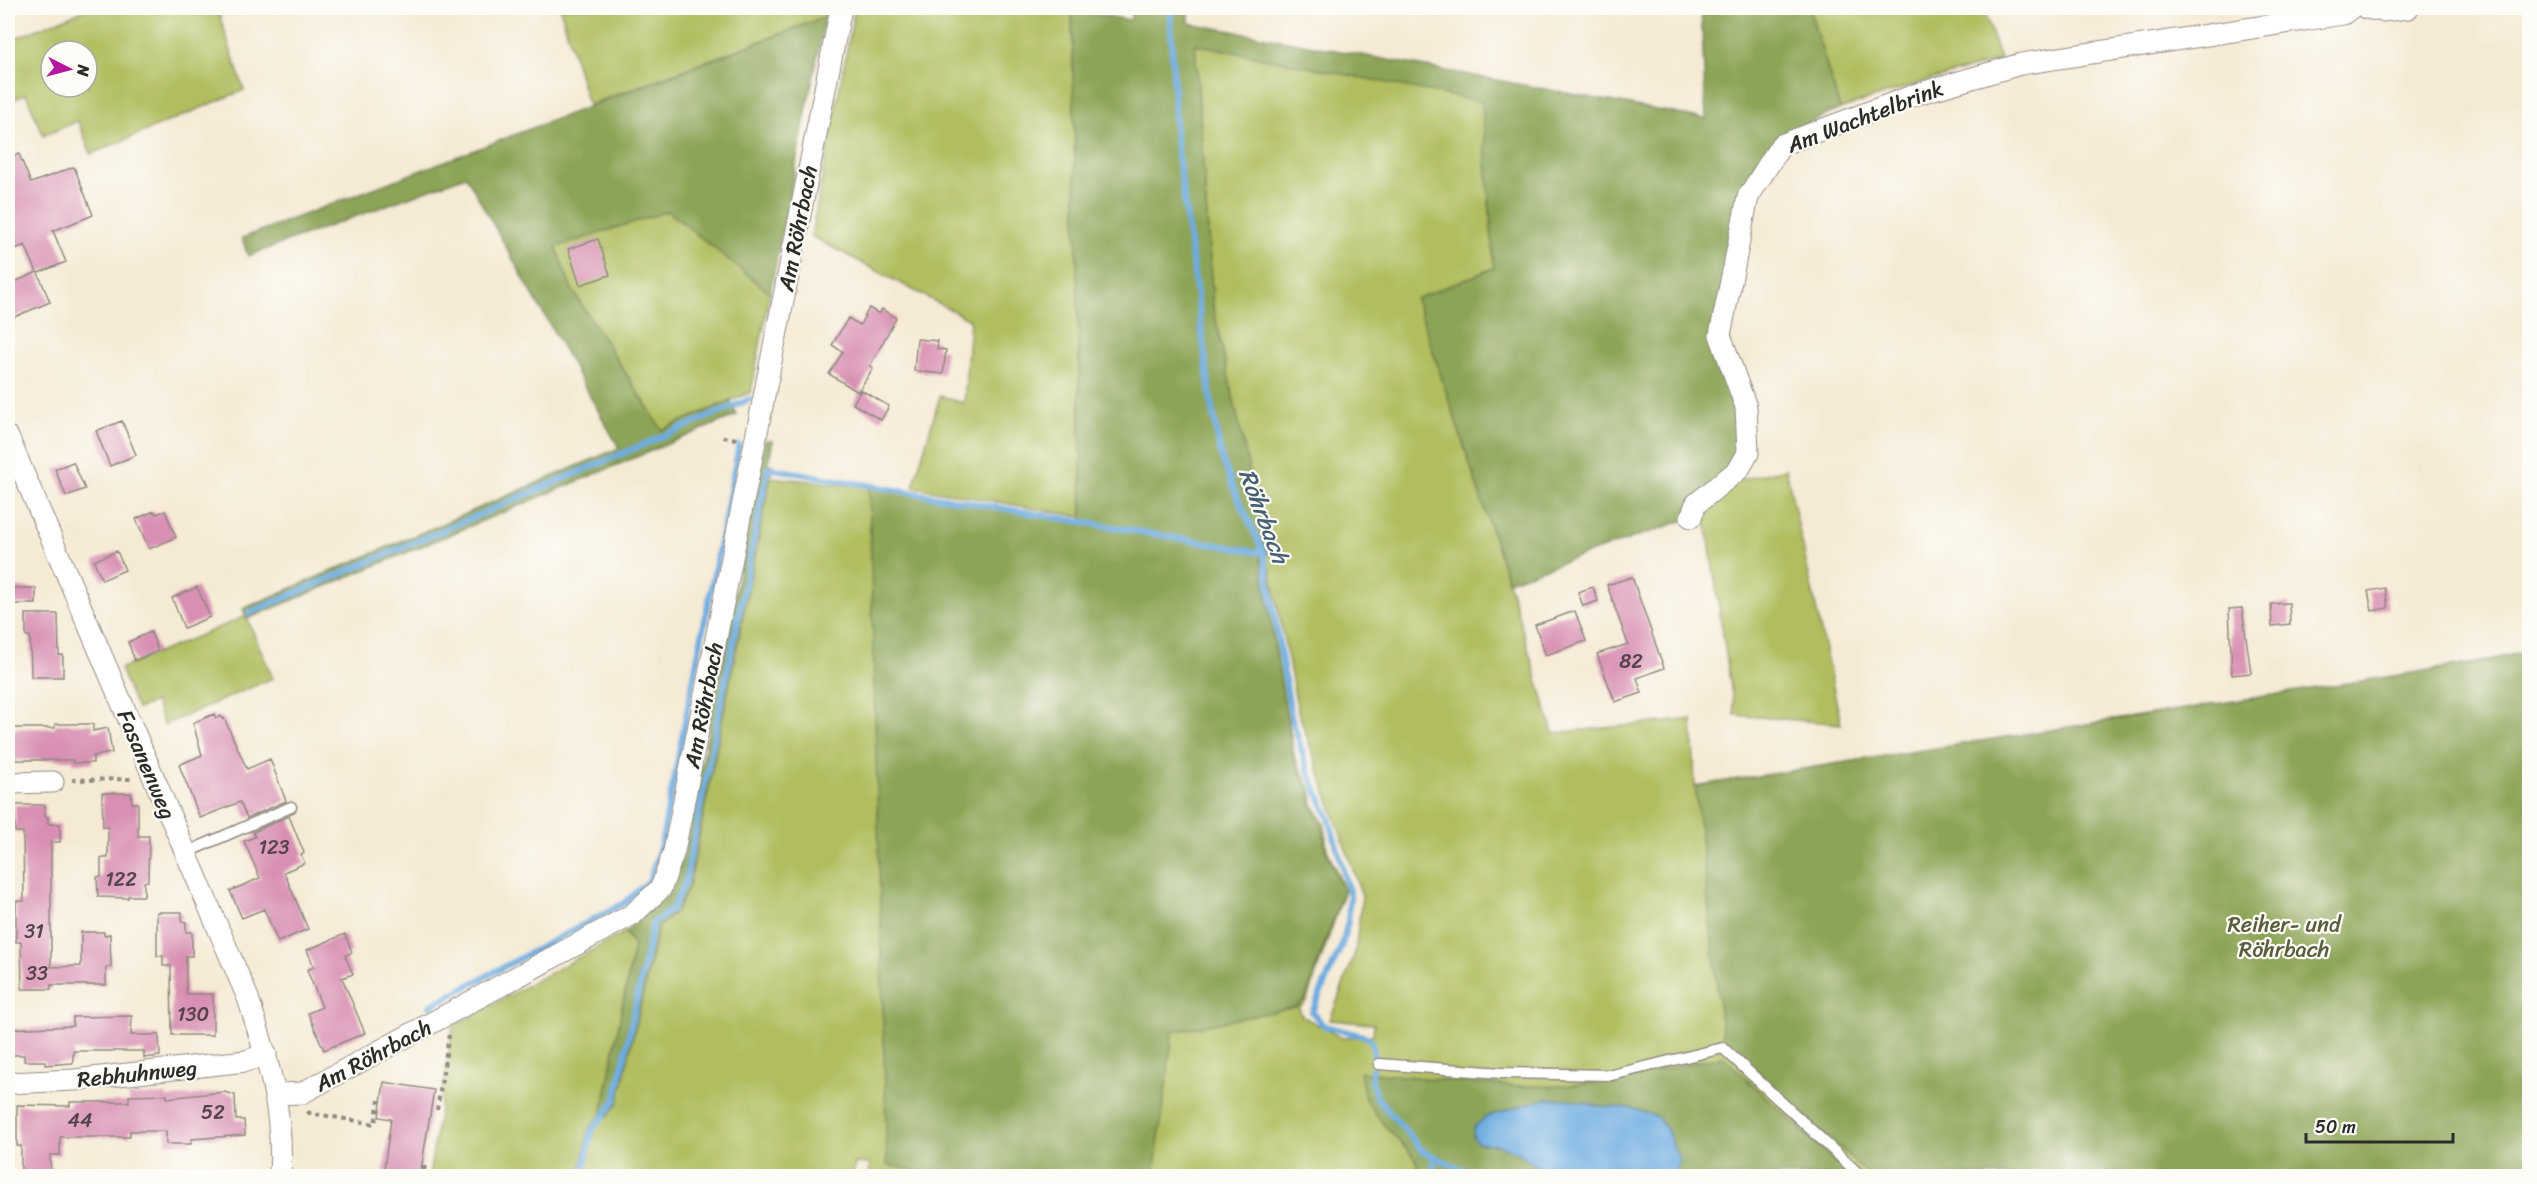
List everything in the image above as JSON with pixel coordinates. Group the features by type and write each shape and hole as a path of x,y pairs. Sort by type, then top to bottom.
{"street":[{"name":"Am Röhrbach","path":"276,1094 302,1093 633,914 661,888 674,851 841,8"},
{"name":"Am Wachtelbrink","path":"1691,517 1696,504 1739,469 1748,453 1746,407 1720,335 1748,197 1781,145 1917,94 2021,64 2343,14 2351,8"},
{"path":"2366,8 2382,11 2408,8"},
{"name":"Fasanenweg","path":"8,437 12,461 248,998 276,1094"},
{"path":"8,783 53,782"},
{"name":"Rebhuhnweg","path":"8,1083 85,1079 246,1061 266,1054"},
{"path":"276,1094 282,1145 280,1176"}],"lane":[{"path":"185,853 291,807"},
{"path":"1379,1064 1502,1073 1612,1075 1723,1048 1860,1176"}],"path":[{"path":"53,782 58,780 135,779 151,773"},
{"path":"437,1110 449,1034 441,1018"},
{"path":"302,1093 309,1113 375,1124 379,1100"},
{"path":"422,1167 428,1168 426,1176"}],"green space":[{"path":"90,8 217,8 244,90 91,154 78,121 43,136 26,94 8,102 8,41"},
{"path":"560,8 827,8 825,17 588,105"},
{"path":"855,8 1062,8 1072,10 1083,517 913,487 940,396 964,403 970,320 811,236"},
{"path":"1132,8 1189,8 1189,23 1706,119 1701,8 1809,8 1840,109 1777,137 1713,335 1739,407 1741,450 1685,520 1508,581 1416,299 1494,268 1482,102 1195,44 1213,307 1268,554 1260,554 1293,759 1310,792 1311,805 1323,827 1325,849 1343,891 1305,999 1296,1007 1173,1032 1154,1176 941,1176 887,1165 869,487 1082,523 1072,10 1131,20"},
{"path":"1809,8 1984,8 2000,60 1840,109"},
{"path":"825,17 770,293 668,211 556,247 571,288 662,430 730,401 737,415 247,619 243,609 619,448 466,176 248,256 242,238"},
{"name":"Reiher- und Röhrbach","path":"1195,44 1482,101 1494,268 1416,299 1508,581 1553,733 1692,719 1695,786 2476,663 2529,651 2529,1176 1078,1176 887,1165 941,1176 869,1176 870,1164 855,1163 853,1176 585,1176 594,1130 618,1102 658,927 677,910 689,886 770,477 869,487 1267,554 1213,307","holes":["1270,567 1298,711 1362,896 1355,953 1330,1020 1374,1024 1373,1035 1342,1038 1302,1016 1299,1008 1307,1000 1345,890 1327,849 1325,825 1313,804 1312,791 1295,758"]},
{"path":"668,211 770,293 751,392 662,430 571,288 556,247"},
{"path":"765,440 773,441 768,464 773,465 689,886 677,910 658,927 618,1103 607,1117 602,1113 634,946 625,932 669,893 684,855"},
{"path":"1786,469 1841,724 1735,715 1705,514 1734,481"},
{"path":"246,616 273,678 164,725 155,702 137,709 120,669"},
{"path":"2529,651 2529,1176 1870,1176 1723,1039 1695,786 2476,663"},
{"path":"625,932 634,946 602,1113 589,1129 580,1176 429,1176 453,1026"},
{"path":"1723,1057 1850,1176 1421,1176 1415,1158 1384,1125 1365,1099 1360,1072 1483,1084 1556,1086 1619,1079"}],"water":[{"path":"1544,1099 1569,1099 1597,1106 1631,1108 1657,1117 1666,1128 1680,1162 1674,1176 1550,1176 1515,1151 1497,1145 1478,1143 1473,1136 1474,1127 1486,1117"}],"building":[{"path":"19,154 31,183 74,167 93,215 53,231 66,262 38,273 50,302 12,318 8,307 8,285 37,272 25,245 8,252 8,220 13,218 8,205 8,158"},
{"path":"598,239 610,275 580,285 568,249"},
{"path":"869,308 879,314 882,309 896,318 870,366 873,368 858,392 829,374 843,352 832,345 848,318 860,325"},
{"path":"917,339 938,341 937,349 946,350 943,374 914,371"},
{"path":"861,390 889,406 881,420 853,404"},
{"path":"122,421 136,455 110,466 96,431"},
{"path":"73,462 85,489 66,496 55,469"},
{"path":"154,511 156,514 165,511 176,537 149,549 136,519"},
{"path":"117,551 125,570 102,580 94,561"},
{"path":"1632,577 1664,668 1637,678 1642,693 1615,702 1597,654 1628,644 1607,585"},
{"path":"197,587 210,617 184,628 172,598"},
{"path":"1593,587 1598,601 1583,606 1578,592"},
{"path":"13,588 36,588 36,604 12,604"},
{"path":"2385,588 2388,608 2372,611 2368,591"},
{"path":"2289,603 2290,624 2272,626 2271,604"},
{"path":"2242,608 2251,673 2232,675 2229,609"},
{"path":"1575,611 1586,641 1546,655 1535,625"},
{"path":"26,614 58,614 59,655 63,655 63,677 31,677 30,636 26,636"},
{"path":"151,632 158,651 135,661 128,642"},
{"path":"214,714 216,718 221,716 222,719 224,718 247,769 270,759 286,801 247,818 240,802 200,818 179,765 202,755 193,723"},
{"path":"55,724 93,724 93,731 108,728 112,753 93,756 93,763 73,763 73,760 15,760 15,756 8,756 8,732 14,732 15,728 55,728"},
{"path":"102,793 131,793 132,803 138,803 138,836 149,836 148,881 144,882 144,896 98,897 97,877 101,877 101,858 108,858 108,827 103,827"},
{"path":"15,805 45,805 45,817 48,817 48,824 60,824 60,842 51,842 51,967 81,966 81,932 104,932 104,935 110,934 111,967 106,967 106,985 51,985 51,989 22,989 21,942 16,942 16,901 24,901 23,832 15,832"},
{"path":"289,816 304,853 301,855 305,863 284,872 308,929 278,942 264,909 242,918 230,891 260,878 244,841 255,837 253,832"},
{"path":"157,912 182,912 182,922 186,922 186,932 192,932 192,956 186,956 186,994 213,994 213,1035 172,1035 171,966 163,966 163,956 157,956"},
{"path":"345,934 352,952 345,956 353,974 342,978 365,1033 324,1050 308,1013 322,1007 307,970 314,967 307,950"},
{"path":"132,1016 131,1035 159,1035 160,1056 144,1058 144,1051 73,1051 73,1063 45,1065 45,1061 24,1061 24,1055 8,1055 8,1029 73,1026 73,1017"},
{"path":"384,1082 434,1090 420,1176 383,1176 391,1119 379,1117"},
{"path":"224,1092 235,1095 236,1120 244,1120 245,1135 191,1139 191,1144 166,1144 166,1131 130,1131 130,1137 60,1137 60,1155 50,1155 51,1176 21,1176 21,1146 17,1146 17,1105 70,1106 70,1102 129,1102 129,1096 167,1095 167,1098"}],"waterway":[{"name":"Röhrbach","path":"1170,8 1176,139 1211,400 1221,456 1264,553 1291,715 1308,771 1329,818 1350,895 1348,921 1342,945 1312,1012 1324,1026 1367,1037 1372,1041 1374,1056"},
{"path":"249,613 750,399"},
{"path":"430,1006 624,903 649,881 661,845 739,445"},
{"path":"583,1176 592,1130 615,1101 653,923 672,909 685,883 768,468 1264,553"},
{"name":"Röhrbach","path":"1372,1069 1372,1083 1377,1098 1424,1152 1468,1172 1490,1176"},
{"path":"1433,1176 1434,1159"}]}
